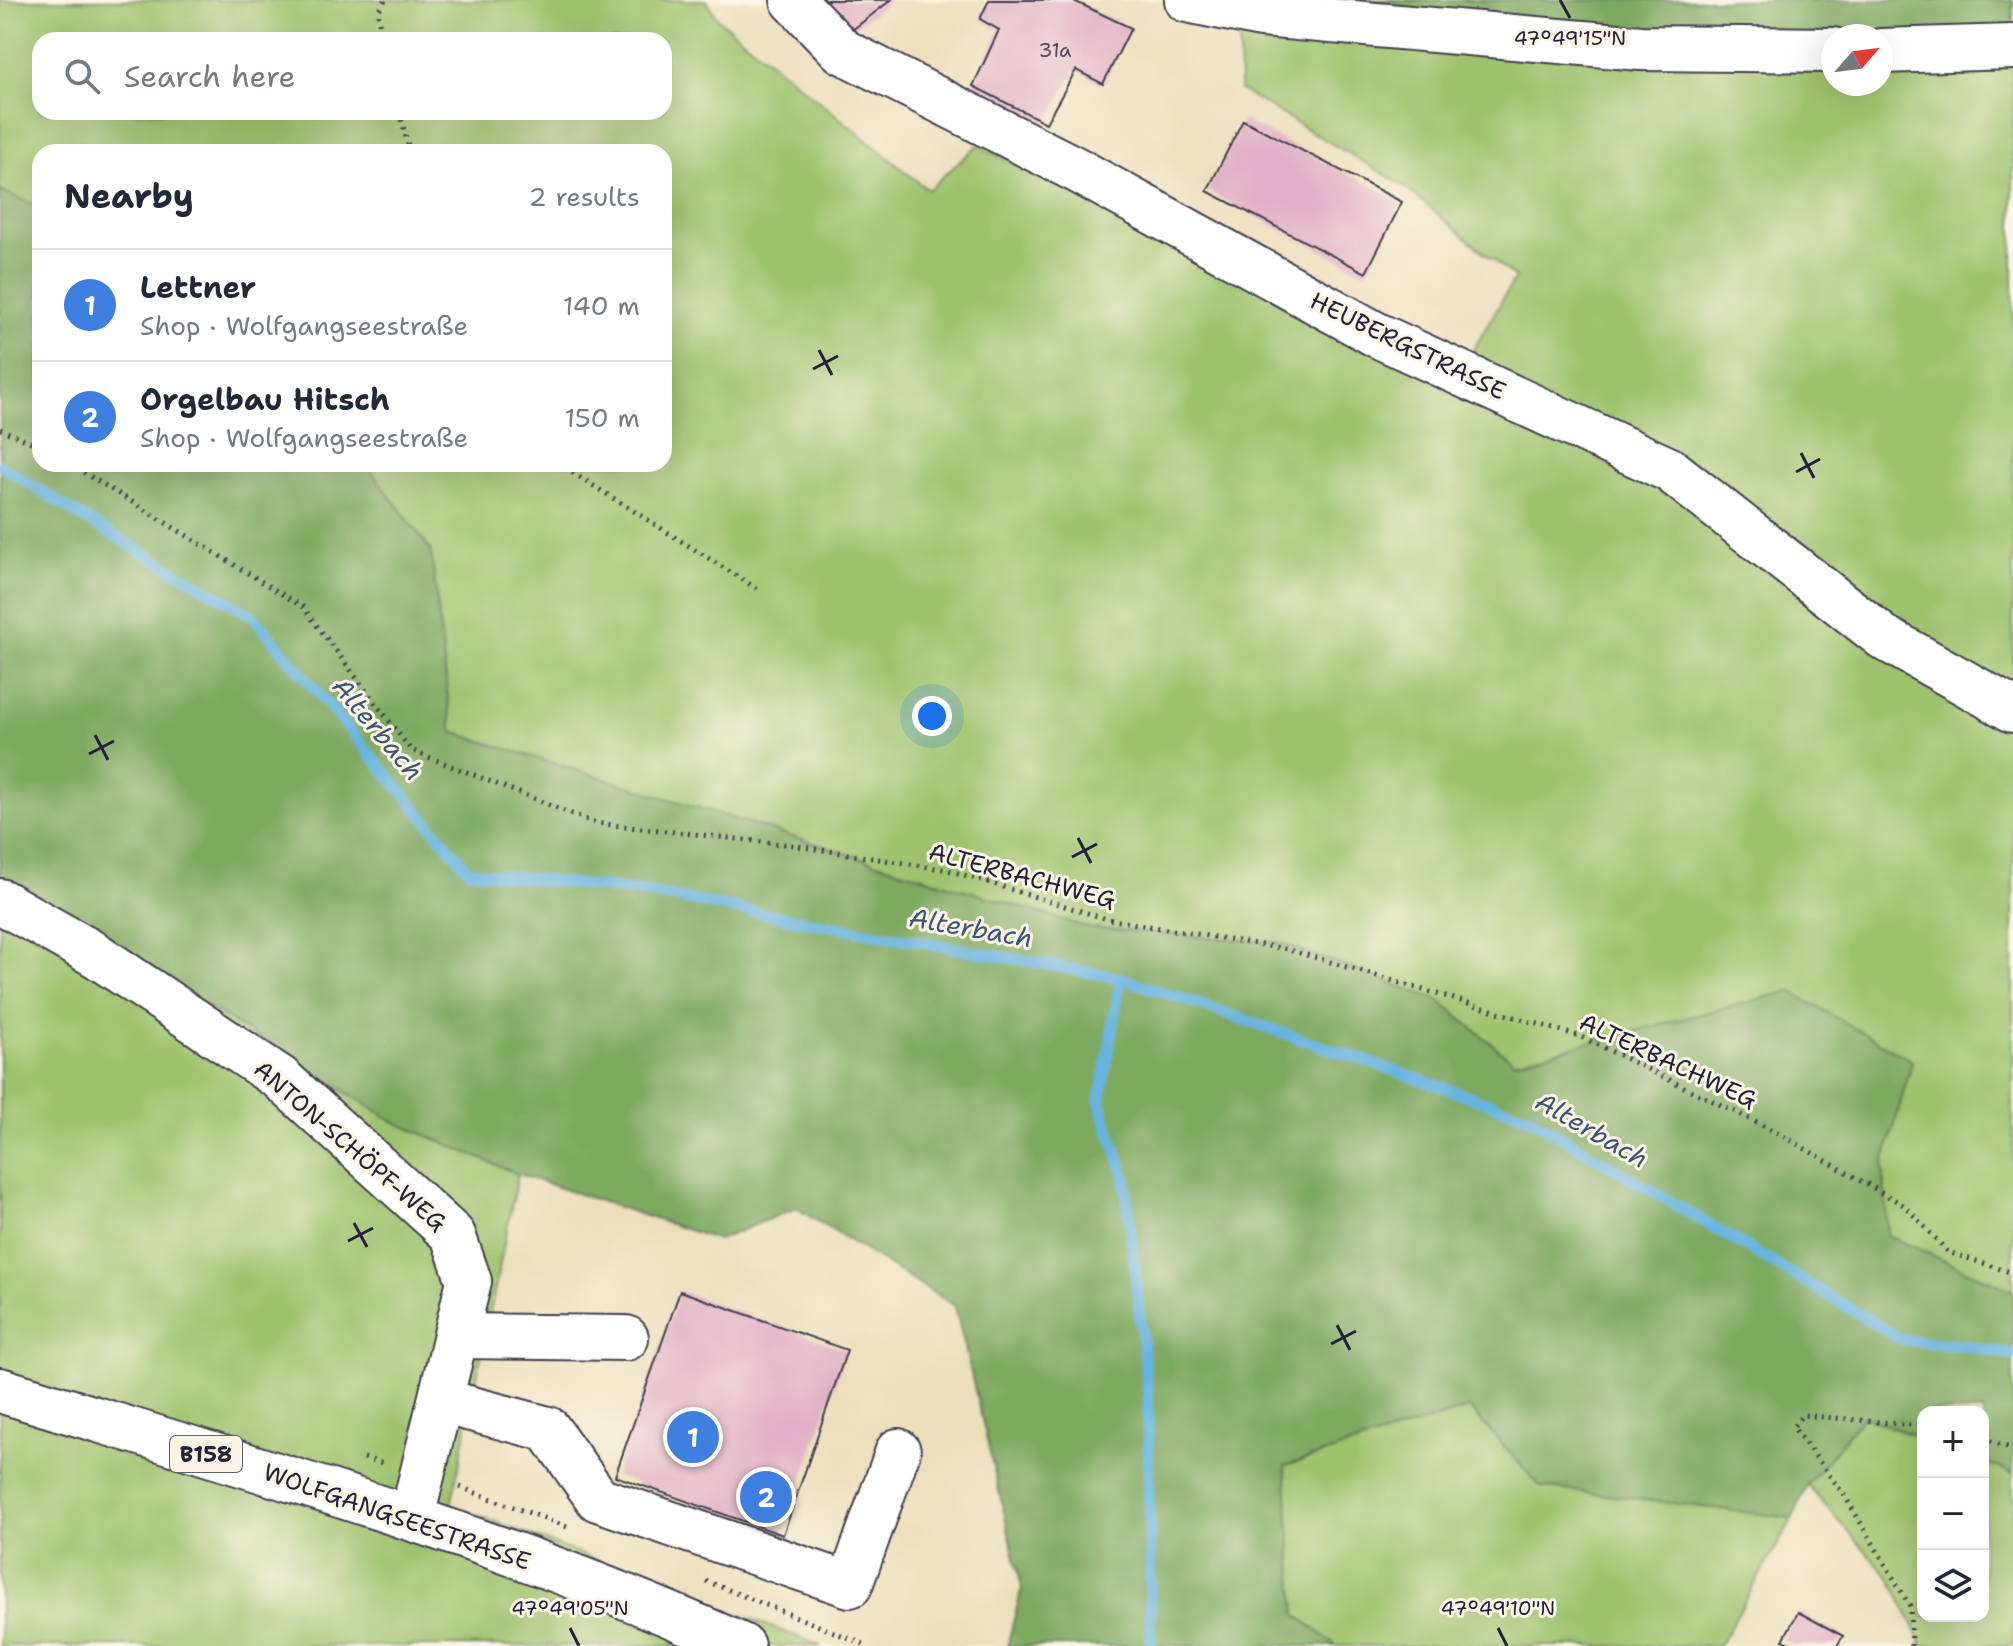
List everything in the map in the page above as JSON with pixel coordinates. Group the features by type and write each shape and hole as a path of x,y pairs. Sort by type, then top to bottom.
{"street":[{"name":"HEUBERGSTRASSE","path":"793,0 842,51 1075,169 1377,335 1670,470 1883,637 2013,710"},
{"path":"1187,0 1261,15 1625,46 1821,50"},
{"path":"1893,51 2013,47"},
{"name":"ANTON-SCHÖPF-WEG","path":"0,901 96,955 280,1078 453,1235 469,1281 412,1517"},
{"path":"456,1336 626,1338"},
{"name":"WOLFGANGSEESTRASSE","path":"0,1390 412,1517 671,1615 742,1646"},
{"path":"441,1401 548,1429 598,1499 850,1585 898,1451"}],"path":[{"path":"380,32 378,11 385,0"},
{"path":"401,120 408,144"},
{"path":"0,429 32,443"},
{"name":"ALTERBACHWEG","path":"83,472 303,607 411,750 595,823 791,845 948,870 1107,919 1286,949 1582,1037 1776,1132 1905,1206 1948,1252 2013,1273"},
{"path":"572,472 759,590"},
{"path":"1911,1646 1910,1606 1845,1496 1793,1427 1802,1415 1917,1425"},
{"path":"1989,1440 2013,1449"}],"green space":[{"path":"0,0 706,0 718,19 928,190 978,145 1453,385 1515,278 1401,184 1240,90 1239,17 1821,46 1821,96 1893,96 1893,47 2013,40 2013,1291 1888,1236 1883,1166 1912,1061 1790,992 1514,1062 1438,1000 1281,943 1089,928 452,732 431,551 372,472 672,472 672,144 32,144 32,204 0,191"},
{"path":"1198,0 2013,0 2013,40 1893,37 1893,24 1821,24 1821,46"},
{"path":"0,191 32,204 32,472 372,472 431,551 452,732 1089,928 1281,943 1438,1000 1514,1062 1790,991 1912,1061 1883,1166 1888,1236 2013,1291 2013,1473 1989,1464 1989,1406 1917,1406 1917,1437 1863,1416 1807,1485 1793,1518 1541,1487 1469,1408 1285,1466 1296,1614 1336,1646 1007,1646 1022,1588 955,1306 796,1208 718,1240 518,1174 397,1123 107,945 0,888"},
{"path":"0,888 107,945 397,1123 518,1174 451,1505 821,1646 0,1646"},
{"path":"1469,1408 1541,1487 1793,1518 1719,1646 1336,1646 1296,1614 1284,1466"},
{"path":"1863,1416 1917,1437 1917,1622 1989,1622 1989,1464 2013,1473 2013,1646 1923,1646 1891,1579 1807,1485"}],"building":[{"path":"821,0 891,0 847,34"},
{"path":"989,0 1072,0 1131,28 1103,84 1076,70 1046,123 973,86 999,30 980,19"},
{"path":"1243,120 1402,202 1366,273 1207,191"},
{"path":"680,1291 847,1350 783,1535 615,1476"},
{"path":"1798,1612 1843,1636 1837,1646 1795,1646 1783,1640"}],"waterway":[{"name":"Alterbach","path":"0,465 85,519 253,616 469,871 655,894 1121,978 1527,1116 1902,1340 1966,1346 2013,1355"},
{"path":"1121,978 1100,1102 1125,1176 1148,1395 1151,1646"}],"place":[{"name":"Lettner","path":"693,1437"},
{"name":"Orgelbau Hitsch","path":"766,1497"}]}
